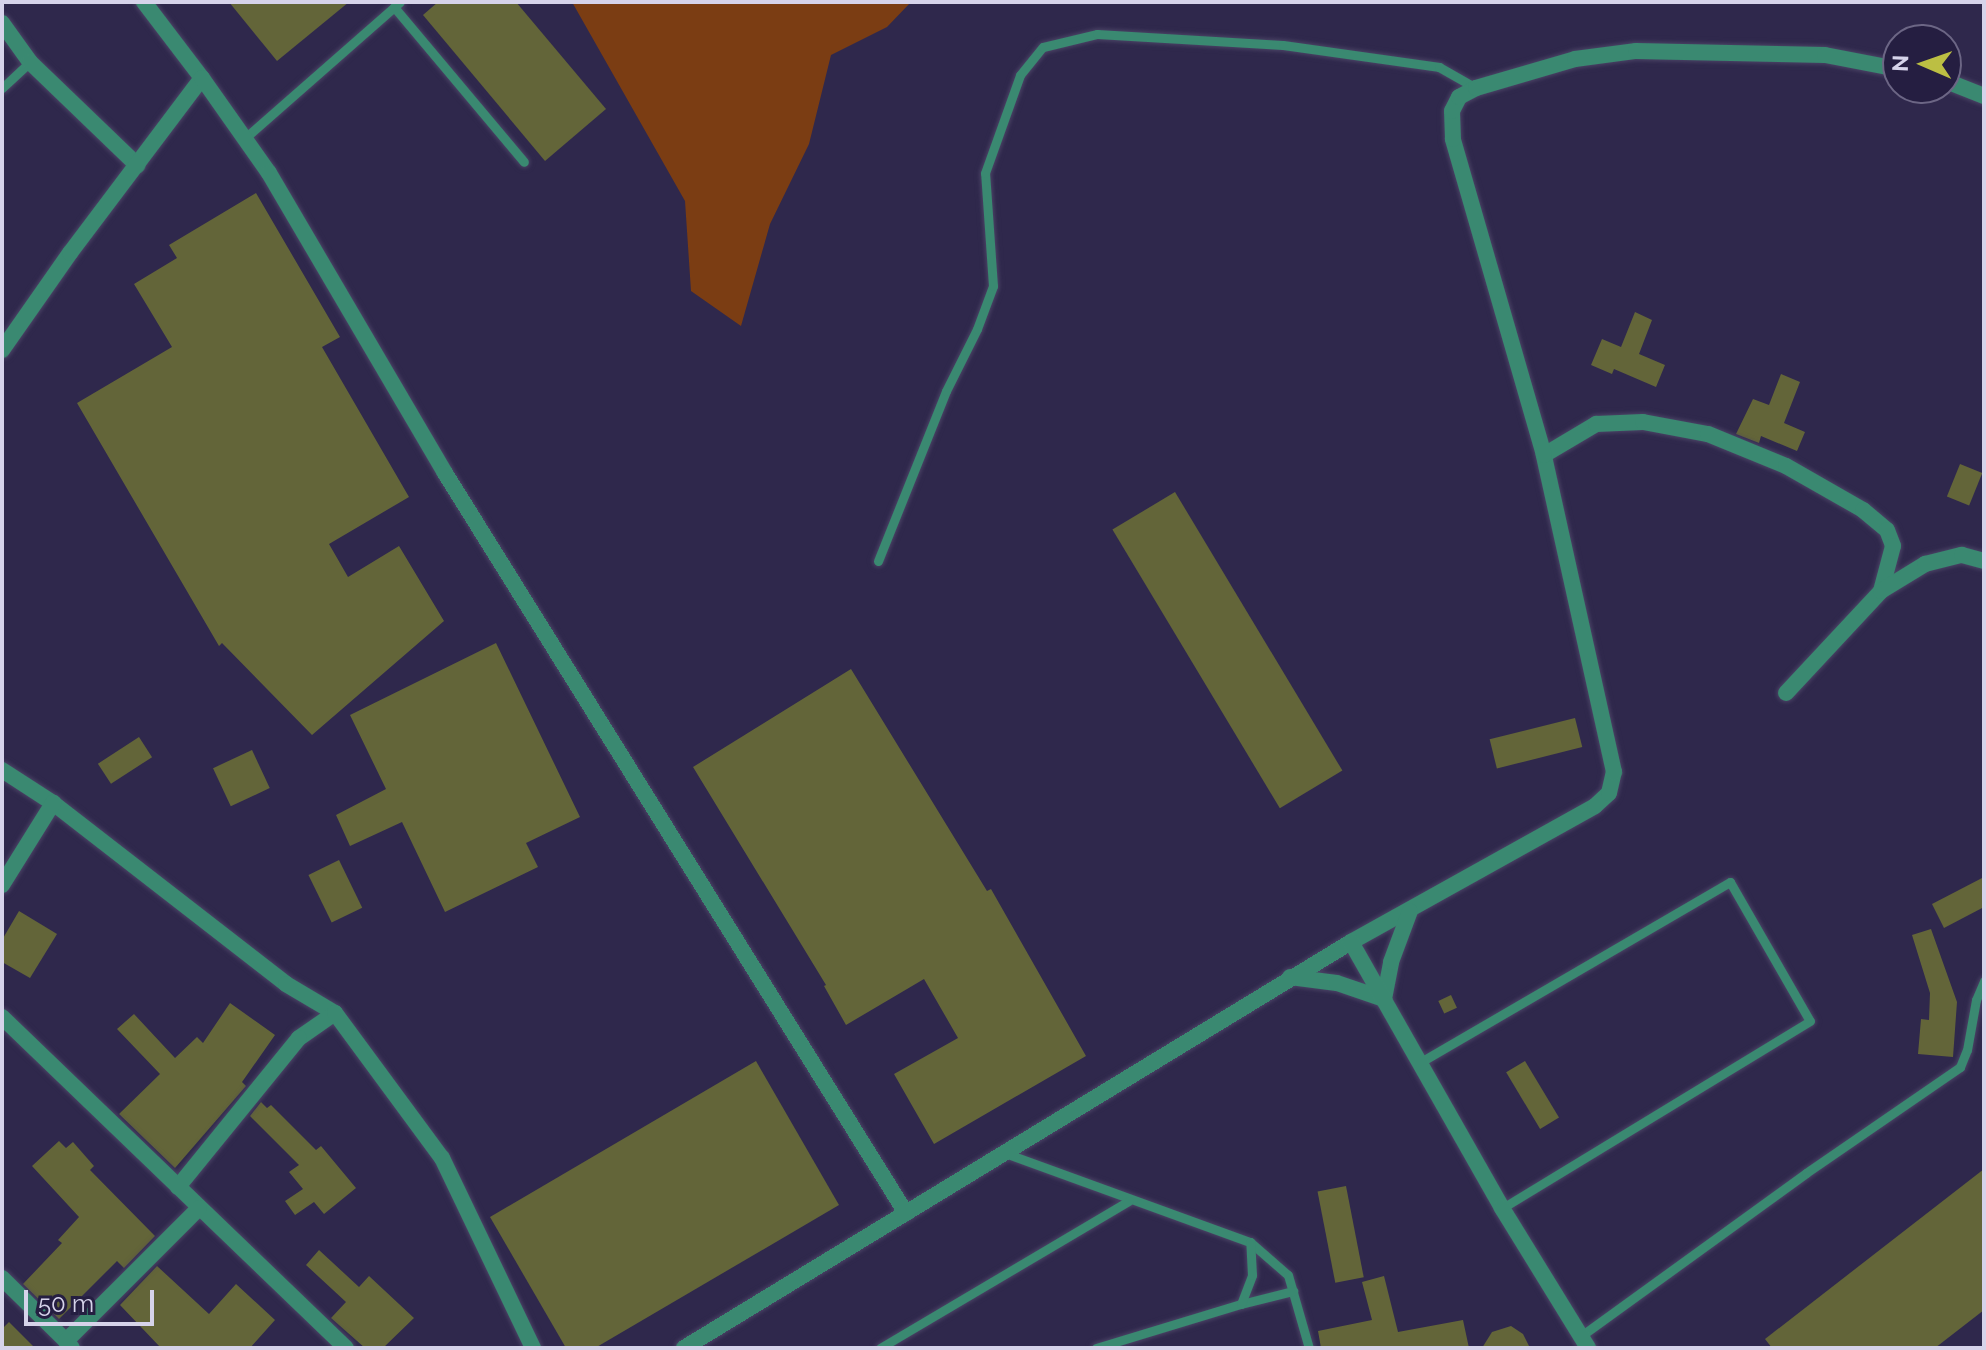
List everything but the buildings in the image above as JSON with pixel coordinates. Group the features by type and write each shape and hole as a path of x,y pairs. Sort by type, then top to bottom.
{"street":[{"path":"144,2 269,173 445,473 906,1213"},
{"path":"2,23 30,62 137,165"},
{"path":"684,1348 1290,977 1595,806 1609,793 1614,772 1544,455 1453,139 1452,111 1459,97 1476,88 1575,59 1636,51 1825,55 1882,66"},
{"path":"2,350 202,78"},
{"path":"1962,87 1984,96"},
{"path":"1544,455 1596,424 1643,422 1708,434 1786,466 1863,510 1887,530 1893,546 1881,591"},
{"path":"1786,693 1881,591 1925,564 1962,555 1984,561"},
{"path":"2,770 53,803 286,984 335,1013 442,1158 533,1348"},
{"path":"2,885 53,803"},
{"path":"1384,999 1391,962 1410,911"},
{"path":"1351,942 1502,1208 1584,1342"},
{"path":"1290,977 1337,983 1384,999"},
{"path":"178,1187 299,1038 335,1013"},
{"path":"2,1017 346,1348"},
{"path":"2,1278 69,1344 199,1208"}],"lane":[{"path":"245,138 397,5 524,162"},
{"path":"878,561 946,391 977,329 993,286 985,173 1020,75 1043,47 1097,34 1283,45 1439,67 1476,88"},
{"path":"2,88 30,62"},
{"path":"1419,1063 1730,882 1810,1021 1502,1208"},
{"path":"1584,1342 1819,1164 1960,1067 1967,1050 1976,1000 1984,981"},
{"path":"1005,1153 1129,1201 1250,1242 1288,1275 1309,1348"},
{"path":"880,1348 1129,1201"},
{"path":"1241,1304 1252,1275 1250,1242"},
{"path":"1096,1348 1293,1291"}],"shaded area":[{"path":"572,2 911,2 887,27 831,55 809,144 770,224 741,326 691,291 685,201"}]}
